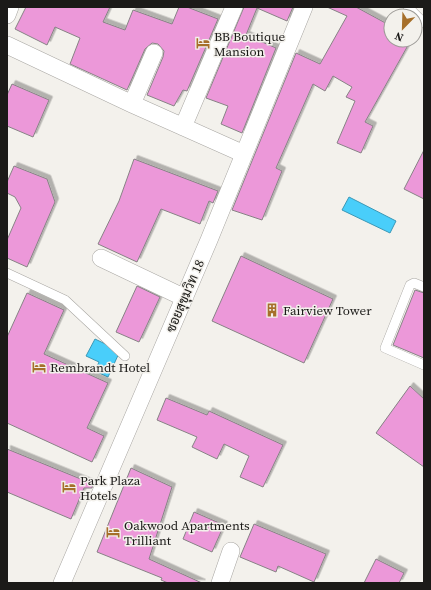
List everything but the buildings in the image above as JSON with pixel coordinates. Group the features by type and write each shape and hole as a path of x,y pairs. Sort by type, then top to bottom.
{"street":[{"path":"7,15 10,7"},
{"path":"183,127 234,7"},
{"name":"ซอยสุขุมวิท 18","path":"62,583 185,298 304,7"},
{"path":"7,45 132,104 244,154"},
{"path":"132,104 154,53"},
{"path":"101,258 185,298"},
{"path":"220,583 231,551"}],"lane":[{"path":"408,7 424,23"},
{"path":"7,273 65,300 125,356"},
{"path":"424,287 414,283 410,285 385,348 424,365"}],"water":[{"path":"349,197 396,221 390,233 342,210"},
{"path":"95,339 120,351 108,377 95,371 99,362 86,356"}],"place":[{"name":"BB Boutique Mansion","path":"203,43"},
{"name":"Fairview Tower","path":"272,310"},
{"name":"Rembrandt Hotel","path":"39,367"},
{"name":"Park Plaza Hotels","path":"69,487"},
{"name":"Oakwood Apartments Trilliant","path":"113,532"}]}
